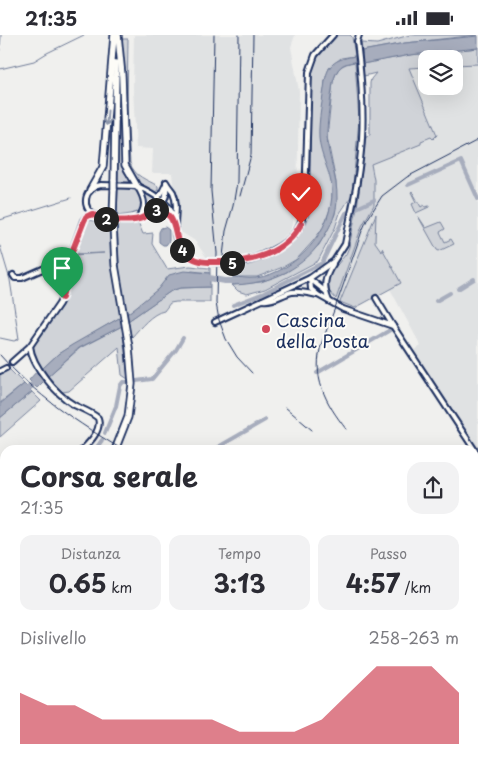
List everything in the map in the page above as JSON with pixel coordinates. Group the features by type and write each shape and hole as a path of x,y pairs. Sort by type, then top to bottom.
{"main road":[{"path":"116,35 113,224 117,280 129,347 132,376 131,400 125,426 117,445"},
{"path":"116,35 122,76 126,165 137,186"},
{"path":"90,190 103,167 116,35"}],"street":[{"path":"166,182 166,195 162,202 143,218 102,219 92,214 85,202 90,190 101,185 137,186 157,198 162,202 172,211 177,241 184,252 195,260 235,263 251,260 282,247 290,240 301,224 305,204 308,72 315,55 333,35"},
{"path":"353,35 358,44"},
{"path":"329,301 325,291 325,280 328,271 345,244 352,210 362,138 359,35"},
{"path":"157,198 161,194 166,182"},
{"path":"166,182 173,192 175,203 174,222"},
{"path":"136,219 141,215 145,203 137,186"},
{"path":"153,210 164,211 174,222"},
{"path":"12,362 30,346 60,305 70,257 86,217 92,214"},
{"path":"13,275 15,278 22,278 70,257"},
{"path":"215,322 310,278 334,261"},
{"path":"310,278 325,291"},
{"path":"310,278 311,289 318,295 343,309 393,326"},
{"path":"263,300 268,301 291,293 318,295"},
{"path":"376,298 471,445"},
{"path":"30,346 36,367 66,400 98,418 98,429 86,445"},
{"path":"0,371 6,367"}],"shaded area":[{"path":"134,35 295,35 291,47 299,91 297,206 290,231 276,244 239,259 207,258 195,241 178,230 180,210 172,173 152,173 153,149 136,148 133,88"},
{"path":"337,35 350,35 352,37 355,56 341,58 329,68 325,81 323,105 332,203 324,226 297,259 283,267 257,277 233,277 233,267 265,259 286,247 302,231 307,221 310,206 311,74 321,52"},
{"path":"410,35 478,35 405,43 362,51 361,43 377,44"},
{"path":"121,39 128,39 127,111 130,163 138,175 158,186 158,190 155,192 137,181 127,162"},
{"path":"478,48 478,64 463,65 463,50 459,50"},
{"path":"418,54 418,67 409,68 418,90 418,95 420,95 437,135 433,139 431,137 421,141 421,144 371,164 374,180 374,205 362,226 336,299 329,291 328,276 346,254 349,247 357,208 366,136 370,135 370,83 376,73 364,76 362,64"},
{"path":"355,62 359,120 352,195 340,213 335,228 318,261 265,289 247,294 238,291 232,285 261,282 287,272 319,245 328,229 335,214 336,182 327,137 333,82 340,67"},
{"path":"478,64 478,445 476,445 412,352 421,346 390,289 355,308 344,304 332,295 328,287 328,283 348,256 368,158 371,79 384,70 418,68 418,95 463,95 463,65"},
{"path":"119,83 122,163 124,172 131,182 118,182"},
{"path":"118,188 134,190 141,195 142,204 140,211 117,216"},
{"path":"412,191 421,207 424,205 429,207 416,213 412,204 416,202"},
{"path":"143,192 158,201 146,212 147,201"},
{"path":"376,214 375,242 382,252 382,248 401,283 355,308 340,302"},
{"path":"418,216 426,228 441,222 445,229 440,232 445,242 451,239 454,244 439,251 437,250"},
{"path":"88,220 111,223 113,267 121,317 58,354 41,370 34,358 33,344 63,303 73,255 104,253 73,254 85,222"},
{"path":"138,222 143,234 153,233 152,244 167,269 190,266 210,268 210,273 192,271 164,283 127,314 120,278 117,224"},
{"path":"210,287 210,302 170,303 164,311 151,318 131,336 128,321 171,291 180,288"},
{"path":"122,326 128,379 122,375 119,347 69,391 63,392 47,377 80,348"},
{"path":"8,368 24,384 0,403 0,373"},
{"path":"32,392 41,401 0,437 0,418"}],"water":[{"path":"478,36 478,48 418,50 418,54 362,64 362,51 405,43"},
{"path":"355,56 355,62 340,67 333,82 328,115 327,143 336,183 337,204 328,231 308,257 286,272 260,282 232,285 233,277 256,278 271,274 285,267 298,258 319,234 331,205 332,190 319,138 326,75 331,66 339,60"},
{"path":"165,227 169,230 169,241 166,245 163,245 159,242 159,232 161,228"},
{"path":"184,271 210,273 210,287 180,288 171,291 128,321 127,314 158,289 169,275"},
{"path":"121,317 122,326 79,348 47,377 41,370 58,354"},
{"path":"37,371 45,380 37,388 29,380"},
{"path":"24,384 32,392 0,418 0,404"}],"waterway":[{"path":"0,50 1,35"},
{"path":"0,69 34,61 84,35"},
{"path":"408,185 461,161 478,199"},
{"path":"0,220 71,198"},
{"path":"233,305 264,293 322,263 346,213 374,200"},
{"path":"0,246 10,280 19,339 14,341 0,338"},
{"path":"204,277 225,281 241,281"},
{"path":"458,289 474,279"},
{"path":"436,301 450,293"},
{"path":"317,373 390,330"},
{"path":"136,381 152,379 176,350 183,338"},
{"path":"23,394 39,378"},
{"path":"105,433 116,406 120,386 123,382 128,382"},
{"path":"222,445 265,420"},
{"path":"98,445 102,440"}],"railway":[{"path":"214,35 211,191 217,253 216,303 219,320 226,339 237,357 252,373"},
{"path":"223,256 226,231 237,182 239,35"},
{"path":"240,196 251,155 253,35"},
{"path":"346,429 332,409 322,389 318,367 319,355 322,342 367,220 382,196 407,177 478,140"},
{"path":"0,355 42,396 115,445"},
{"path":"285,407 312,430"}],"place":[{"name":"Cascina della Posta","path":"266,329"}],"route":[{"path":"62,298 70,257 86,217 92,214 102,219 125,220 143,218 153,210 164,211 169,214 174,222 177,241 184,252 195,260 208,262 235,263 251,260 282,247 290,240 301,224"}]}
